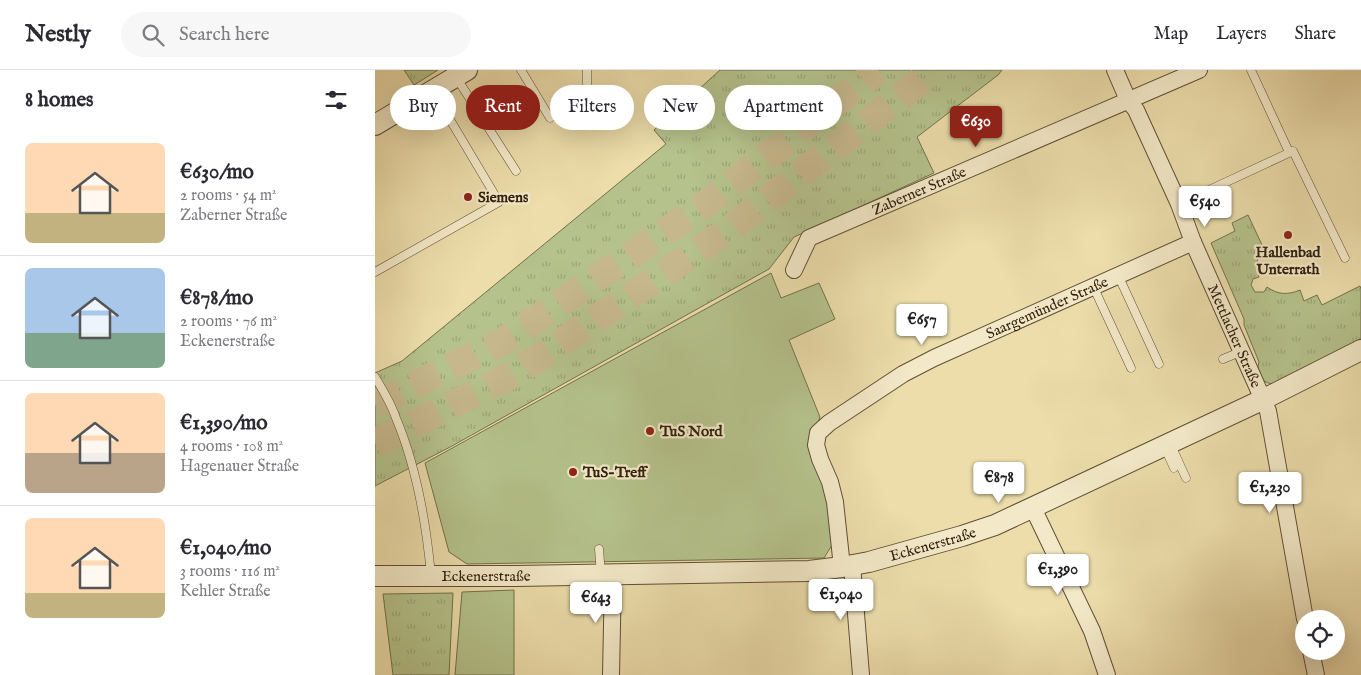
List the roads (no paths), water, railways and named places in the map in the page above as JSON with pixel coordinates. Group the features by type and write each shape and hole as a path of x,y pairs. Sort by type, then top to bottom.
{"street":[{"name":"Mettlacher Straße","path":"1115,70 1128,100 1136,110 1179,204 1193,242 1240,352 1268,411 1303,610"},
{"name":"Zaberner Straße","path":"794,270 809,238 1199,70"},
{"path":"443,85 462,73"},
{"path":"375,125 390,116"},
{"name":"Saargemünder Straße","path":"861,675 847,566 831,482 820,459 816,445 818,433 829,423 903,374 934,358 1193,242"},
{"name":"Eckenerstraße","path":"375,576 607,575 799,571 847,566 962,536 995,525 1262,400 1361,350"},
{"path":"1033,508 1092,631 1107,675"},
{"path":"607,575 611,675"},
{"path":"1313,660 1316,675"}],"lane":[{"path":"521,70 550,118"},
{"path":"587,70 587,84"},
{"path":"1251,70 1289,152"},
{"path":"462,73 516,171"},
{"path":"375,272 499,202 456,130"},
{"path":"1179,204 1293,151 1345,258"},
{"path":"1118,275 1159,364"},
{"path":"1093,286 1131,368"},
{"path":"1223,359 1240,352"},
{"path":"375,377 396,416 419,491 428,538 431,575"},
{"path":"1167,445 1174,468"},
{"path":"1167,445 1187,478"},
{"path":"599,549 607,575"}],"tunnel":[{"path":"375,404 502,342 703,206 878,70"},
{"path":"375,443 514,374 724,233 919,82 931,70"}],"place":[{"name":"Siemens","path":"468,197"},
{"name":"Hallenbad Unterrath","path":"1288,235"},
{"name":"TuS Nord","path":"650,431"},
{"name":"TuS-Treff","path":"573,472"}]}
